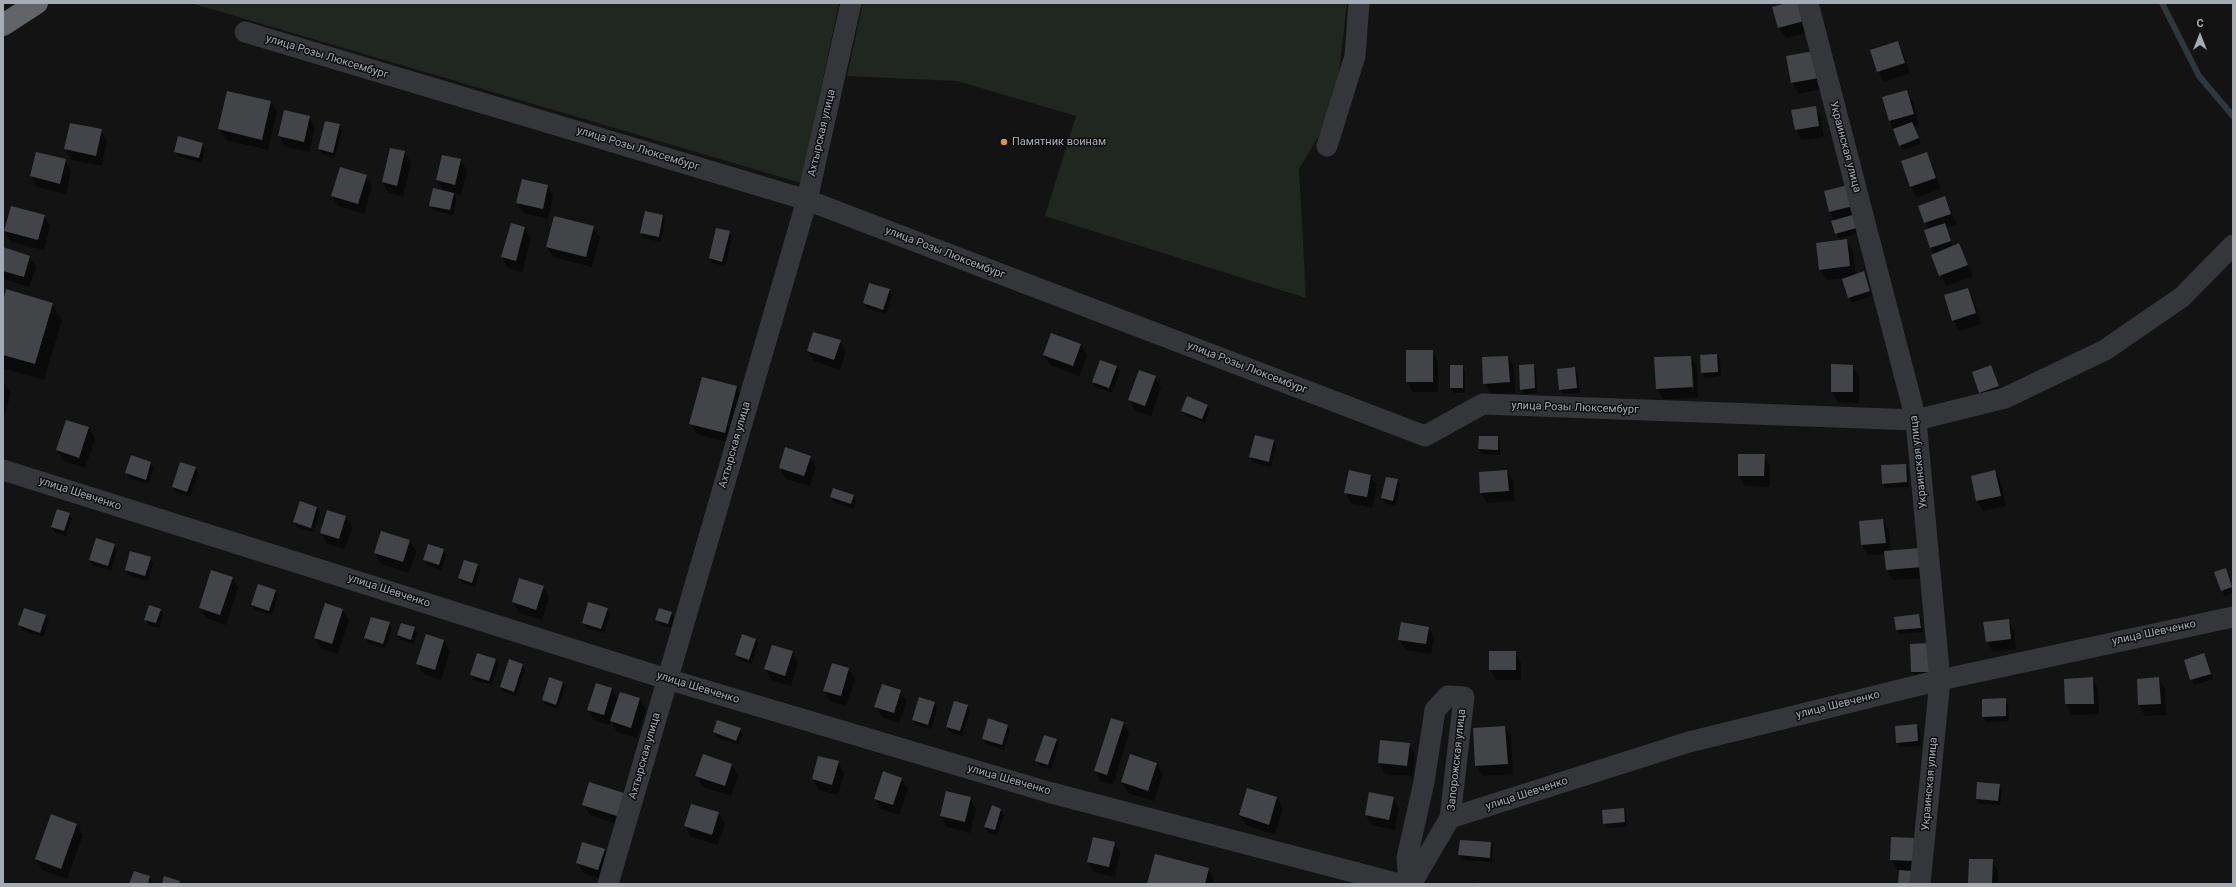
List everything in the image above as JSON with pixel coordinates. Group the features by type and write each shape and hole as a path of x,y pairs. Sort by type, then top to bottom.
{"highway":[{"path":"3,25 38,3"}],"street":[{"name":"Ахтырская улица","path":"608,884 807,200 852,3"},
{"path":"1327,146 1355,56 1359,3"},
{"name":"Украинская улица","path":"1808,3 1916,420 1940,680 1920,884"},
{"name":"улица Розы Люксембург","path":"245,32 807,200 1425,436 1483,404 1916,420 2005,398 2105,350 2182,297 2233,245"},
{"name":"улица Шевченко","path":"3,470 667,679 1048,792 1399,884"},
{"name":"улица Шевченко","path":"1450,818 1689,742 1940,680 2233,617"},
{"name":"Запорожская улица","path":"1448,696 1464,697 1450,818 1410,884 1407,858 1424,782 1435,710 1448,696"}],"shaded area":[{"path":"191,3 839,3 801,183"},
{"path":"863,3 1347,3 1335,109 1299,169 1306,298 1045,216 1076,116 957,81 847,76"}],"building":[{"path":"1787,3 1799,3 1804,21 1778,28 1772,7"},
{"path":"1898,41 1905,63 1877,72 1870,50"},
{"path":"1814,51 1819,78 1791,83 1786,56"},
{"path":"1907,90 1914,114 1889,121 1882,97"},
{"path":"227,91 271,101 262,140 218,129"},
{"path":"1816,106 1819,126 1795,130 1791,110"},
{"path":"284,110 310,116 304,142 278,136"},
{"path":"325,121 340,124 333,153 318,149"},
{"path":"1912,122 1919,138 1899,146 1893,129"},
{"path":"70,123 102,129 96,156 64,149"},
{"path":"178,136 203,143 199,158 174,152"},
{"path":"390,148 405,151 397,186 382,182"},
{"path":"36,152 66,159 60,184 30,176"},
{"path":"1927,152 1936,178 1910,187 1901,161"},
{"path":"442,155 461,159 455,185 436,180"},
{"path":"340,167 367,175 358,204 331,196"},
{"path":"522,179 548,185 543,209 516,203"},
{"path":"1848,185 1853,206 1829,212 1824,191"},
{"path":"433,188 454,193 450,210 429,206"},
{"path":"1945,196 1951,214 1924,223 1918,206"},
{"path":"11,206 45,215 38,240 4,231"},
{"path":"645,211 663,215 659,237 640,233"},
{"path":"1856,214 1860,227 1835,234 1831,221"},
{"path":"554,216 594,226 586,257 546,247"},
{"path":"511,223 525,227 516,261 501,257"},
{"path":"1945,223 1951,241 1930,248 1924,230"},
{"path":"716,228 730,231 722,262 709,258"},
{"path":"1847,239 1850,266 1819,270 1816,243"},
{"path":"1959,243 1968,265 1939,276 1931,255"},
{"path":"3,247 30,256 24,277 3,271"},
{"path":"1864,271 1870,291 1848,298 1842,279"},
{"path":"869,283 890,289 883,310 863,303"},
{"path":"1968,288 1976,313 1952,321 1944,295"},
{"path":"6,289 53,303 35,364 3,355 3,301"},
{"path":"813,332 841,340 834,360 807,351"},
{"path":"1051,333 1081,344 1073,366 1043,355"},
{"path":"1406,350 1433,350 1433,382 1406,382"},
{"path":"1717,354 1718,372 1701,373 1700,355"},
{"path":"1508,356 1510,382 1483,384 1482,357"},
{"path":"1691,356 1693,387 1656,389 1654,357"},
{"path":"1100,360 1117,366 1109,388 1092,382"},
{"path":"1534,364 1535,388 1520,390 1519,365"},
{"path":"1831,364 1853,365 1853,392 1831,392"},
{"path":"1450,365 1463,365 1463,388 1450,388"},
{"path":"1991,365 1999,386 1979,393 1972,372"},
{"path":"1575,367 1577,388 1559,390 1557,369"},
{"path":"1139,370 1156,376 1145,406 1128,400"},
{"path":"702,377 737,386 725,433 689,424"},
{"path":"1187,396 1208,405 1202,419 1181,411"},
{"path":"66,420 89,427 79,458 56,450"},
{"path":"1255,435 1274,440 1269,462 1249,457"},
{"path":"1479,436 1498,436 1498,450 1478,449"},
{"path":"785,447 811,456 804,476 779,468"},
{"path":"1738,454 1765,454 1764,476 1738,476"},
{"path":"131,455 151,462 146,480 125,473"},
{"path":"180,462 196,467 187,492 172,487"},
{"path":"1906,464 1907,482 1882,484 1881,465"},
{"path":"1349,470 1371,475 1367,497 1344,493"},
{"path":"1507,470 1509,491 1480,493 1479,472"},
{"path":"1995,470 2001,496 1976,501 1971,476"},
{"path":"1386,477 1398,479 1393,501 1381,498"},
{"path":"833,488 854,495 851,504 830,497"},
{"path":"300,501 317,507 311,528 293,522"},
{"path":"57,509 70,513 64,531 51,527"},
{"path":"327,510 346,516 339,539 320,533"},
{"path":"1883,519 1886,543 1861,545 1859,521"},
{"path":"381,531 410,540 403,562 374,553"},
{"path":"96,538 115,544 108,566 89,560"},
{"path":"428,544 444,549 439,565 423,560"},
{"path":"1920,548 1922,567 1886,570 1884,551"},
{"path":"130,551 151,557 145,576 125,570"},
{"path":"464,560 478,564 472,583 458,578"},
{"path":"2226,568 2232,587 2221,591 2214,572"},
{"path":"211,570 233,577 220,615 199,608"},
{"path":"519,578 544,586 536,610 512,602"},
{"path":"258,584 276,590 269,611 251,605"},
{"path":"588,602 608,608 601,629 582,623"},
{"path":"325,603 343,609 332,644 314,638"},
{"path":"149,605 161,609 156,623 144,620"},
{"path":"24,608 46,615 40,633 18,625"},
{"path":"659,608 672,612 668,624 655,620"},
{"path":"1919,614 1921,628 1896,630 1894,617"},
{"path":"371,617 390,622 383,644 364,638"},
{"path":"2009,619 2011,639 1986,642 1983,622"},
{"path":"1401,622 1429,627 1426,644 1398,640"},
{"path":"401,623 415,627 411,640 397,635"},
{"path":"426,634 444,640 435,670 416,664"},
{"path":"742,634 756,639 749,660 735,655"},
{"path":"1929,643 1930,672 1911,672 1910,644"},
{"path":"772,645 793,651 785,676 764,669"},
{"path":"1489,651 1516,651 1516,670 1489,670"},
{"path":"477,653 496,659 489,681 470,675"},
{"path":"2204,653 2211,674 2190,680 2184,660"},
{"path":"509,659 523,664 514,692 500,687"},
{"path":"832,663 849,668 841,696 823,691"},
{"path":"549,677 563,682 556,705 542,700"},
{"path":"2093,677 2094,704 2065,704 2064,679"},
{"path":"2159,677 2161,704 2138,705 2137,679"},
{"path":"596,683 612,688 604,715 587,710"},
{"path":"882,684 901,690 894,713 874,707"},
{"path":"620,692 640,698 631,728 610,721"},
{"path":"919,697 935,702 928,725 912,720"},
{"path":"2006,698 2006,716 1982,717 1982,699"},
{"path":"954,701 968,705 960,731 946,727"},
{"path":"988,718 1008,725 1002,745 982,739"},
{"path":"1111,718 1124,722 1107,775 1094,771"},
{"path":"717,720 741,728 736,741 713,732"},
{"path":"1917,724 1918,741 1896,743 1895,726"},
{"path":"1505,726 1508,764 1475,766 1473,728"},
{"path":"1044,735 1057,739 1048,765 1035,761"},
{"path":"1380,740 1410,743 1407,766 1378,763"},
{"path":"703,754 732,764 725,786 695,776"},
{"path":"1130,754 1157,763 1148,791 1121,782"},
{"path":"818,756 839,761 832,785 812,779"},
{"path":"883,771 902,778 893,805 874,799"},
{"path":"589,782 624,793 617,816 582,805"},
{"path":"1977,782 2000,784 1998,801 1976,799"},
{"path":"1247,788 1277,797 1269,825 1239,815"},
{"path":"946,791 971,797 965,822 940,816"},
{"path":"1369,792 1394,797 1389,820 1365,815"},
{"path":"691,804 719,812 712,835 684,826"},
{"path":"992,805 1001,809 995,830 984,827"},
{"path":"1624,808 1625,822 1603,824 1602,810"},
{"path":"51,814 77,824 61,869 35,859"},
{"path":"1093,837 1115,842 1109,867 1087,862"},
{"path":"1891,837 1917,838 1916,861 1890,860"},
{"path":"1460,840 1491,842 1490,858 1458,855"},
{"path":"582,842 605,849 598,870 576,863"},
{"path":"1155,854 1209,868 1205,884 1147,884"},
{"path":"1969,859 1993,859 1992,883 1968,883"},
{"path":"1899,870 1912,871 1912,884 1898,884"},
{"path":"134,871 150,876 148,884 129,884"},
{"path":"164,876 180,881 179,884 162,884"}],"waterway":[{"path":"2162,3 2199,76 2233,116"}],"place":[{"name":"Памятник воинам","path":"1004,142"}]}
